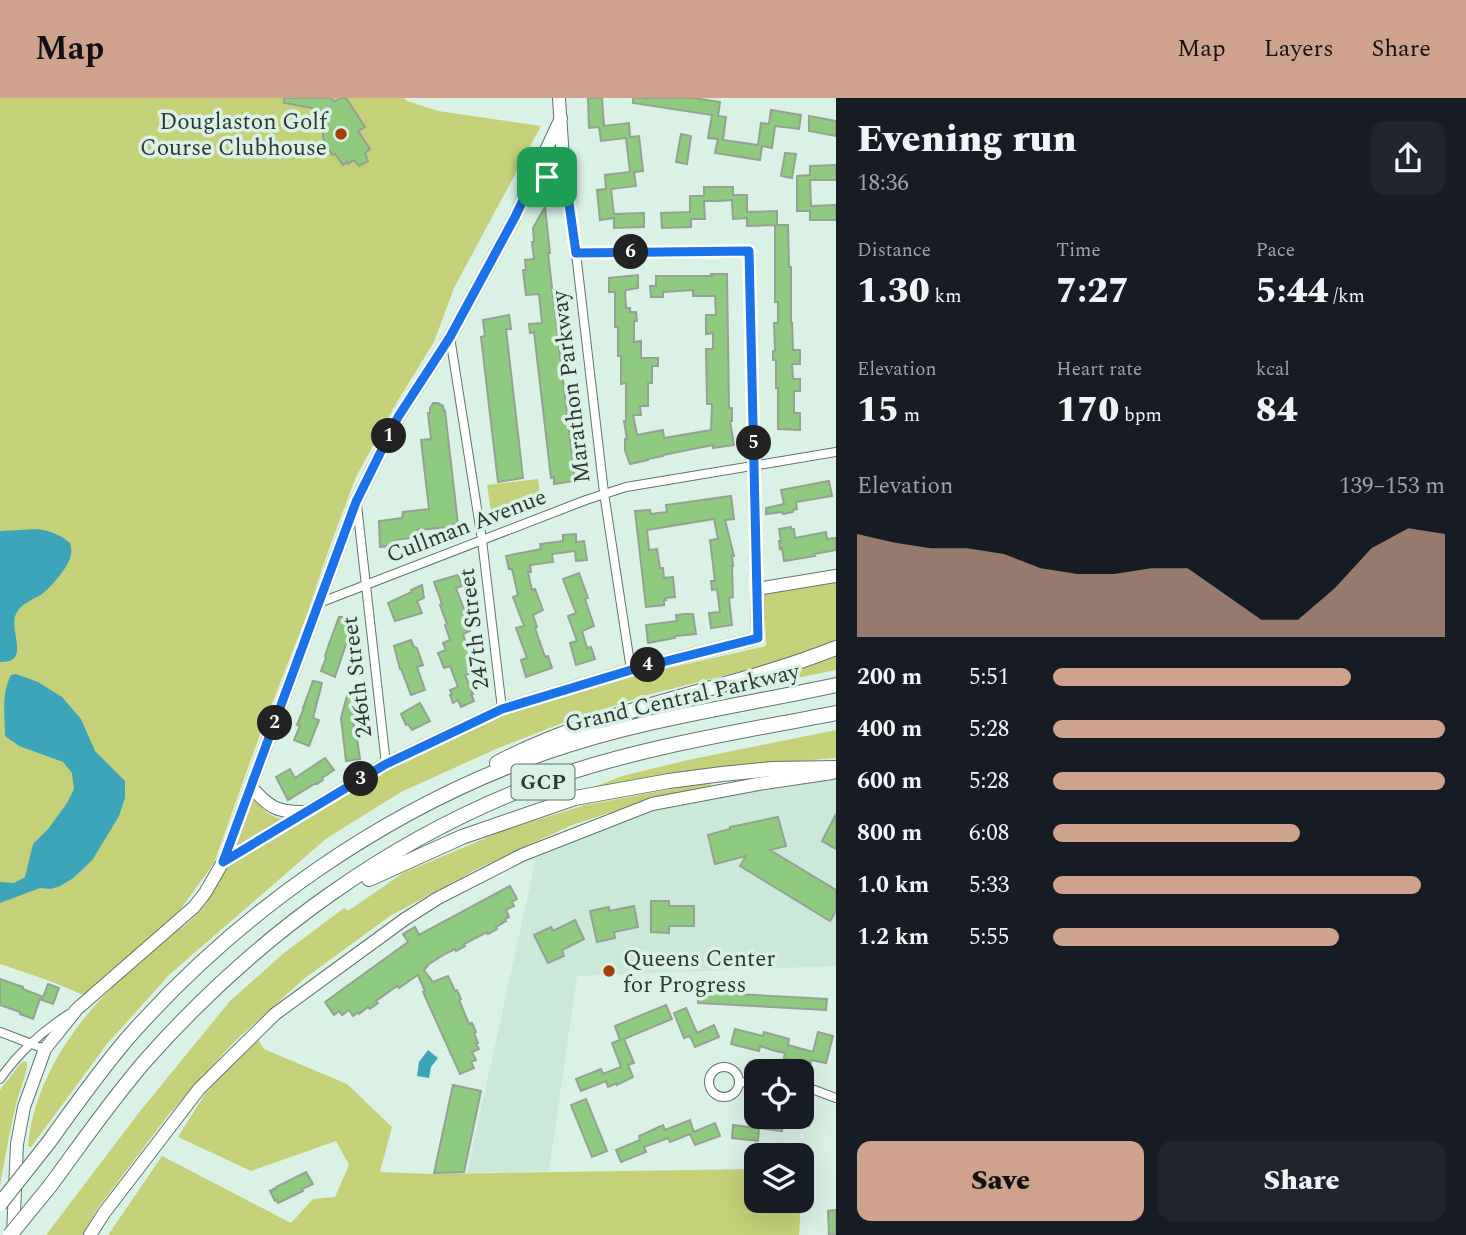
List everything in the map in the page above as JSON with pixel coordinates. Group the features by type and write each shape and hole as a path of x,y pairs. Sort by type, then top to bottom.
{"highway":[{"path":"414,811 518,752 575,729 632,709 805,660 836,648"},
{"name":"Grand Central Parkway","path":"0,1205 126,1041 177,987 232,936 299,883 349,849 414,811 480,779 547,752 616,731 687,714 836,685"},
{"name":"Grand Central Parkway","path":"12,1235 145,1062 192,1010 235,969 292,922 350,881 415,841 480,808 547,780 687,742 836,713"},
{"path":"292,922 356,885 408,860 462,837 575,798 722,774 773,769 836,770"}],"street":[{"name":"Marathon Parkway","path":"559,98 565,175 604,493 631,670"},
{"path":"0,1079 30,1043 77,1009 194,907 205,893 223,862 356,502 398,417 450,337 515,217 561,118"},
{"path":"534,177 565,175"},
{"path":"223,862 386,764 502,709 631,670 758,638 749,251 576,253"},
{"name":"247th Street","path":"450,337 482,540 502,709"},
{"name":"Cullman Avenue","path":"319,603 604,493 836,452"},
{"name":"246th Street","path":"356,502 386,764"},
{"path":"757,589 836,576"},
{"path":"90,1235 199,1089 265,1023 334,970 438,898 522,855 652,804 836,770"},
{"path":"251,787 274,809 289,813 306,812"},
{"path":"12,1235 17,1144 24,1107 45,1048 77,1009"},
{"path":"0,1032 45,1048"},
{"path":"739,1082 744,1082"},
{"path":"814,1089 836,1098"}],"shaded area":[{"name":"Queens Center for Progress","path":"836,765 836,966 577,976 549,1171 467,1173 537,854 666,806"}],"green space":[{"path":"0,98 404,98 438,111 541,126 454,288 434,342 394,407 356,477 214,863 175,917 86,996 0,964"},
{"path":"538,479 541,502 492,519 487,485"},
{"path":"836,581 836,640 770,664 647,695 570,720 496,749 401,792 327,838 170,974 107,1044 31,1147 28,1146 39,1097 61,1050 76,1029 110,990 195,916 235,860 391,766 503,715 603,683 766,646 766,593"},
{"path":"836,653 836,670 723,693 722,689"},
{"path":"836,730 836,758 739,768 579,793 622,776"},
{"path":"710,782 711,786 633,805 572,825 479,868 390,916 305,978 234,1042 169,1114 98,1208 82,1235 46,1235 141,1110 230,1001 284,953 344,908 348,911 403,873 505,830 585,805"},
{"path":"255,800 270,814 283,819 237,846 235,844 251,802"},
{"path":"257,1038 264,1049 347,1084 392,1127 380,1172 431,1174 744,1169 744,1213 800,1213 799,1235 108,1235 162,1156 291,1223 313,1199 335,1197 349,1165 336,1141 251,1171 178,1137 205,1094"},
{"path":"24,1061 27,1062 26,1071 16,1104 0,1185 0,1090"}],"water":[{"path":"37,529 55,533 70,543 70,559 64,570 42,594 18,610 14,621 17,644 15,657 10,661 0,662 0,531"},
{"path":"16,674 38,682 62,697 81,719 95,751 125,781 125,798 119,816 93,859 72,879 51,889 40,888 0,903 0,882 14,883 25,877 33,844 49,828 74,789 72,773 63,762 19,746 5,736 6,690 11,675"},
{"path":"428,1050 438,1058 431,1067 429,1078 417,1076 419,1062"}],"building":[{"name":"Douglaston Golf Course Clubhouse","path":"284,98 331,98 334,102 346,98 365,127 358,131 370,149 365,153 368,161 359,166 354,160 343,165 335,154 332,155 323,138 323,131 316,120 317,113 312,113 312,108 284,103"},
{"path":"588,98 602,98 604,126 629,123 630,137 639,136 643,171 634,172 636,186 611,189 614,215 644,213 644,227 614,228 614,218 600,220 597,190 606,189 605,175 630,172 626,138 601,141 599,127 589,128"},
{"path":"633,98 694,98 720,102 718,116 726,117 723,140 758,145 761,123 769,124 771,110 801,115 799,129 775,126 772,148 762,146 760,160 715,153 718,139 708,138 712,115 633,103"},
{"path":"809,116 836,121 836,136 809,131"},
{"path":"681,134 691,136 687,164 676,162"},
{"path":"785,153 796,154 792,178 781,176"},
{"path":"836,165 836,180 810,180 811,206 836,205 836,220 810,220 810,211 797,211 797,176 810,175 810,166"},
{"path":"704,187 733,187 733,195 747,195 747,212 777,211 777,225 788,225 793,350 800,350 800,364 792,364 793,379 800,379 800,391 794,391 794,413 800,413 800,430 778,429 776,360 773,360 774,323 778,323 778,302 775,302 775,225 747,226 747,218 733,219 732,200 704,201 705,219 691,219 691,227 662,228 661,213 690,212 690,196 704,196"},
{"path":"545,207 575,481 554,484 554,477 551,478 534,332 530,333 529,324 542,323 539,294 526,295 523,270 526,270 525,260 534,259 533,228"},
{"path":"711,274 727,274 729,408 732,408 730,421 734,445 713,448 713,445 630,464 625,450 626,383 621,384 618,327 615,327 615,292 609,292 609,278 638,275 638,288 625,292 626,308 630,308 630,312 636,312 634,342 641,341 641,358 658,358 658,366 652,366 652,383 648,383 648,406 640,406 641,415 633,415 637,435 663,430 664,438 711,430 712,404 707,404 706,349 713,349 713,333 706,334 706,315 716,315 715,296 693,296 693,290 663,292 663,297 651,297 650,286 656,286 656,276 712,276"},
{"path":"509,315 511,329 506,329 523,478 498,482 481,337 485,336 483,320"},
{"path":"433,403 443,406 445,411 458,524 418,530 419,537 395,540 396,545 380,547 379,521 402,518 403,512 429,509 421,440 431,439 428,413"},
{"path":"829,481 832,496 796,502 797,509 793,512 766,514 766,508 784,504 781,490"},
{"path":"731,496 734,519 725,520 734,556 733,597 729,598 732,625 711,628 709,613 720,612 717,589 712,590 711,581 715,581 710,540 718,539 714,519 647,530 649,550 657,549 664,578 673,577 675,597 665,598 664,605 646,607 635,511 650,510 651,514 667,512 666,505"},
{"path":"779,529 794,529 795,538 826,532 827,539 836,538 836,550 784,561"},
{"path":"576,534 576,542 584,541 587,560 576,561 575,551 552,554 553,562 530,565 531,572 528,572 532,590 535,589 543,610 533,615 537,627 535,628 545,657 548,656 552,668 526,677 521,660 527,658 516,628 524,626 513,597 518,595 506,556 541,549 540,544 563,541 563,535"},
{"path":"579,573 594,626 582,631 587,648 591,647 595,659 576,665 570,643 577,641 568,616 576,613 563,579"},
{"path":"458,575 462,586 456,588 470,631 463,634 472,673 465,675 474,701 461,707 458,700 453,703 450,695 450,690 458,687 450,666 444,668 438,653 446,650 443,643 450,640 434,582"},
{"path":"422,585 424,598 417,601 422,613 395,621 388,603"},
{"path":"693,614 696,634 648,643 646,625 677,621 676,615"},
{"path":"339,617 344,617 350,624 350,632 335,677 321,671"},
{"path":"411,640 423,665 417,667 425,690 411,695 394,646"},
{"path":"313,681 322,683 313,718 319,720 309,746 294,740"},
{"path":"348,692 356,694 357,711 353,726 360,727 361,739 357,739 360,759 346,761 341,718"},
{"path":"420,703 430,721 412,730 406,725 401,714"},
{"path":"325,758 334,770 317,784 288,800 276,777 290,769 295,778"},
{"path":"836,814 836,849 822,841"},
{"path":"778,817 786,846 770,850 836,890 836,911 830,921 740,866 746,856 715,864 708,835 730,827"},
{"path":"510,886 517,899 512,902 514,906 506,910 509,917 506,921 488,934 487,932 456,951 455,949 445,954 424,970 433,982 448,976 455,991 457,990 469,1024 472,1023 476,1032 474,1033 479,1049 472,1052 476,1060 471,1062 474,1068 460,1074 418,975 399,988 397,986 376,1001 378,1003 370,1009 368,1007 353,1016 349,1010 342,1015 339,1011 334,1015 325,1002 408,942 403,934 415,927 419,935"},
{"path":"651,901 669,901 669,906 694,906 694,926 669,926 669,933 651,932"},
{"path":"634,906 638,927 614,932 615,938 597,942 590,911 609,907 609,911"},
{"path":"575,920 584,939 562,950 564,956 548,963 534,935 551,927 553,931"},
{"path":"0,979 41,996 33,1019 0,1005"},
{"path":"48,984 59,988 53,1004 42,1000"},
{"path":"698,992 827,999 826,1010 698,1003"},
{"path":"666,1005 672,1019 624,1039 634,1063 628,1065 633,1077 617,1085 608,1087 606,1081 581,1091 576,1079 601,1069 603,1074 621,1067 612,1043 620,1040 615,1026"},
{"path":"686,1008 697,1033 714,1025 719,1037 695,1047 690,1036 684,1038 674,1013"},
{"path":"735,1029 763,1036 764,1032 789,1039 788,1045 813,1052 818,1032 833,1036 826,1063 814,1059 788,1059 784,1058 785,1053 760,1046 759,1051 731,1044"},
{"path":"453,1085 481,1091 464,1172 434,1173"},
{"path":"586,1099 607,1151 592,1157 571,1105"},
{"path":"690,1120 694,1132 715,1123 720,1136 695,1145 690,1134 670,1142 668,1138 644,1147 646,1152 621,1162 616,1150 640,1140 639,1136 663,1125 665,1130"},
{"path":"733,1125 744,1126 744,1129 759,1129 758,1141 732,1138"},
{"path":"306,1172 313,1184 278,1203 275,1201 270,1191"},
{"path":"836,1210 836,1235 829,1235 828,1211"}],"place":[{"name":"Douglaston Golf Course Clubhouse","path":"341,134"},
{"name":"Queens Center for Progress","path":"609,971"}],"route":[{"path":"565,175 576,253 749,251 758,638 631,670 502,709 386,764 223,862 356,502 398,417 450,337 534,177 547,177 565,175"}]}
